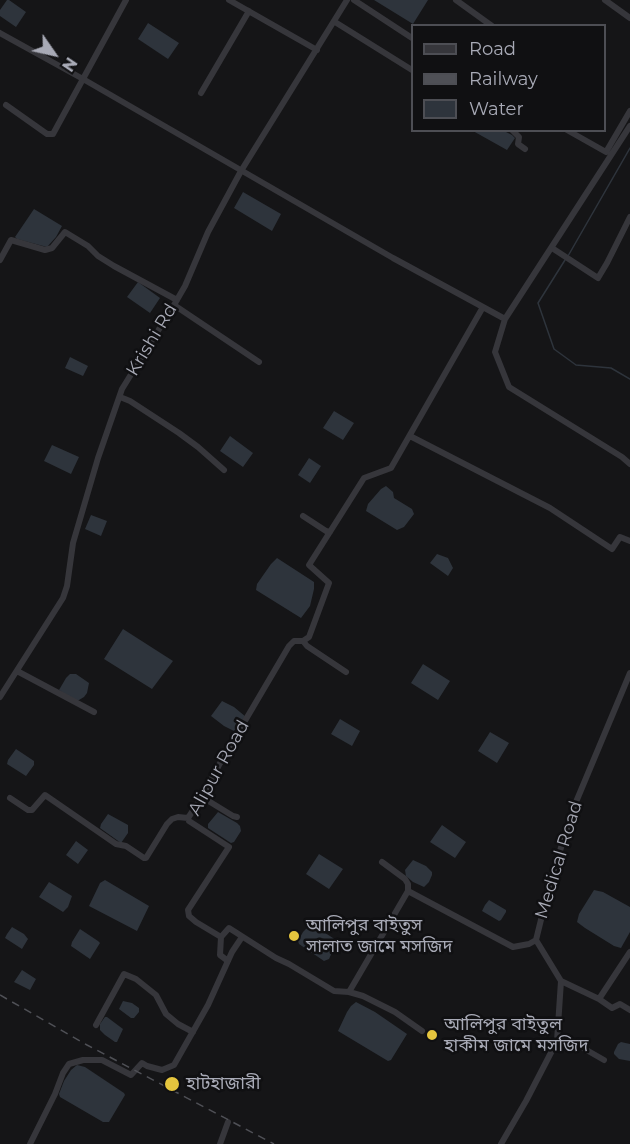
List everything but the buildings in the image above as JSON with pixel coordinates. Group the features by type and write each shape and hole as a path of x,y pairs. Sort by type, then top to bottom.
{"street":[{"path":"6,105 51,135 126,0"},
{"path":"229,0 317,50"},
{"name":"Krishi Rd","path":"0,697 63,598 73,543 122,388 185,286 208,232 242,171 347,0"},
{"path":"354,0 411,37"},
{"path":"456,0 489,24"},
{"path":"605,0 630,18"},
{"path":"201,93 249,11"},
{"path":"335,22 411,68"},
{"path":"0,33 383,252 505,319"},
{"path":"571,132 606,152 630,111"},
{"path":"630,126 505,319 495,352 509,387 630,464"},
{"path":"515,132 519,137 518,144 525,149"},
{"path":"552,248 598,278 630,217"},
{"path":"0,260 11,240 45,250 52,248 65,232 88,246 98,256 175,303 259,362"},
{"name":"Alipur Road","path":"221,938 189,916 188,909 229,847 188,819 289,646 294,641 303,641 309,637 329,582 309,565 364,478 391,468 483,307"},
{"path":"120,397 179,433 224,470"},
{"path":"410,436 550,508 612,549 620,537 630,541"},
{"path":"303,516 330,532"},
{"path":"303,641 346,672"},
{"path":"17,671 94,712"},
{"name":"Medical Road","path":"561,981 536,940 552,875 576,802 630,673"},
{"path":"10,798 28,810 32,810 45,795 116,844 126,846 144,858 172,819 178,817 188,819"},
{"path":"202,797 237,817"},
{"path":"350,992 408,891 405,879 382,862"},
{"path":"408,891 513,947 536,940"},
{"path":"228,961 220,955 221,938 229,928 334,991 363,996 396,1012 422,1031"},
{"path":"30,1144 69,1064 83,1060 102,1060 131,1075 142,1063 162,1070 174,1065 208,1005 232,952 242,937"},
{"path":"599,999 630,952"},
{"path":"96,1025 124,974 136,979 156,995 166,1014 193,1032"},
{"path":"501,1144 557,1041 561,981 599,999 612,1008 620,1004 630,1010"},
{"path":"557,1041 576,1044 604,1060"},
{"path":"220,1144 228,1122"}],"water":[{"path":"7,0 26,12 16,27 0,16 0,10"},
{"path":"374,0 428,0 413,24"},
{"path":"148,23 179,43 168,59 138,39"},
{"path":"475,132 506,132 512,135 515,138 507,150"},
{"path":"243,192 281,214 272,231 234,208"},
{"path":"34,209 62,226 47,247 15,237"},
{"path":"138,282 160,298 150,313 127,297"},
{"path":"70,357 88,366 83,376 65,368"},
{"path":"334,411 354,423 343,440 323,428"},
{"path":"230,436 253,453 243,467 220,451"},
{"path":"52,445 79,457 71,474 44,461"},
{"path":"309,458 321,466 310,483 298,475"},
{"path":"386,486 393,492 394,498 412,509 414,514 404,527 397,530 366,511 368,504"},
{"path":"91,515 107,521 101,536 85,529"},
{"path":"437,554 448,558 453,568 448,576 430,563"},
{"path":"277,558 314,582 310,606 301,618 256,590 257,584"},
{"path":"123,629 173,661 152,689 104,659"},
{"path":"423,664 450,681 438,700 411,683"},
{"path":"70,674 76,674 89,683 87,693 79,700 75,701 59,690"},
{"path":"222,701 246,717 234,731 211,716"},
{"path":"340,719 360,731 352,746 331,734"},
{"path":"490,732 509,743 497,763 478,751"},
{"path":"16,749 34,761 34,765 26,776 7,764"},
{"path":"218,812 240,826 241,831 234,842 231,843 208,828 208,824"},
{"path":"108,814 128,825 128,833 121,843 100,828"},
{"path":"442,825 466,842 455,858 430,842"},
{"path":"76,841 88,850 78,864 66,855"},
{"path":"319,854 343,869 329,889 306,874"},
{"path":"413,860 426,866 432,872 429,882 424,887 406,876 405,870"},
{"path":"105,880 149,906 137,931 89,906 100,883"},
{"path":"49,882 72,896 68,907 63,912 39,897"},
{"path":"594,890 603,892 630,907 630,932 621,948 614,946 577,922 579,914"},
{"path":"489,900 506,910 501,920 482,911"},
{"path":"311,924 336,941 329,959 324,961 299,944 298,941 303,932"},
{"path":"12,927 28,939 22,949 5,938"},
{"path":"80,929 100,943 90,959 71,946"},
{"path":"22,970 36,979 30,990 14,982"},
{"path":"123,1001 139,1008 134,1018 119,1009"},
{"path":"356,1002 407,1034 391,1060 388,1061 338,1031 347,1012"},
{"path":"105,1017 123,1029 117,1042 100,1030 100,1024"},
{"path":"621,1042 630,1044 630,1061 619,1059 614,1054"},
{"path":"77,1065 85,1067 124,1093 125,1095 109,1122 103,1122 60,1097 64,1081"}],"waterway":[{"path":"568,256 630,148"},
{"path":"565,260 538,303 554,349 576,365 611,368 630,379"}],"railway":[{"path":"0,995 87,1045 274,1144"}],"place":[{"name":"আলিপুর বাইতুস সালাত জামে মসজিদ","path":"294,936"},
{"name":"আলিপুর বাইতুল হাকীম জামে মসজিদ","path":"432,1035"},
{"name":"হাটহাজারী","path":"172,1084"}]}
